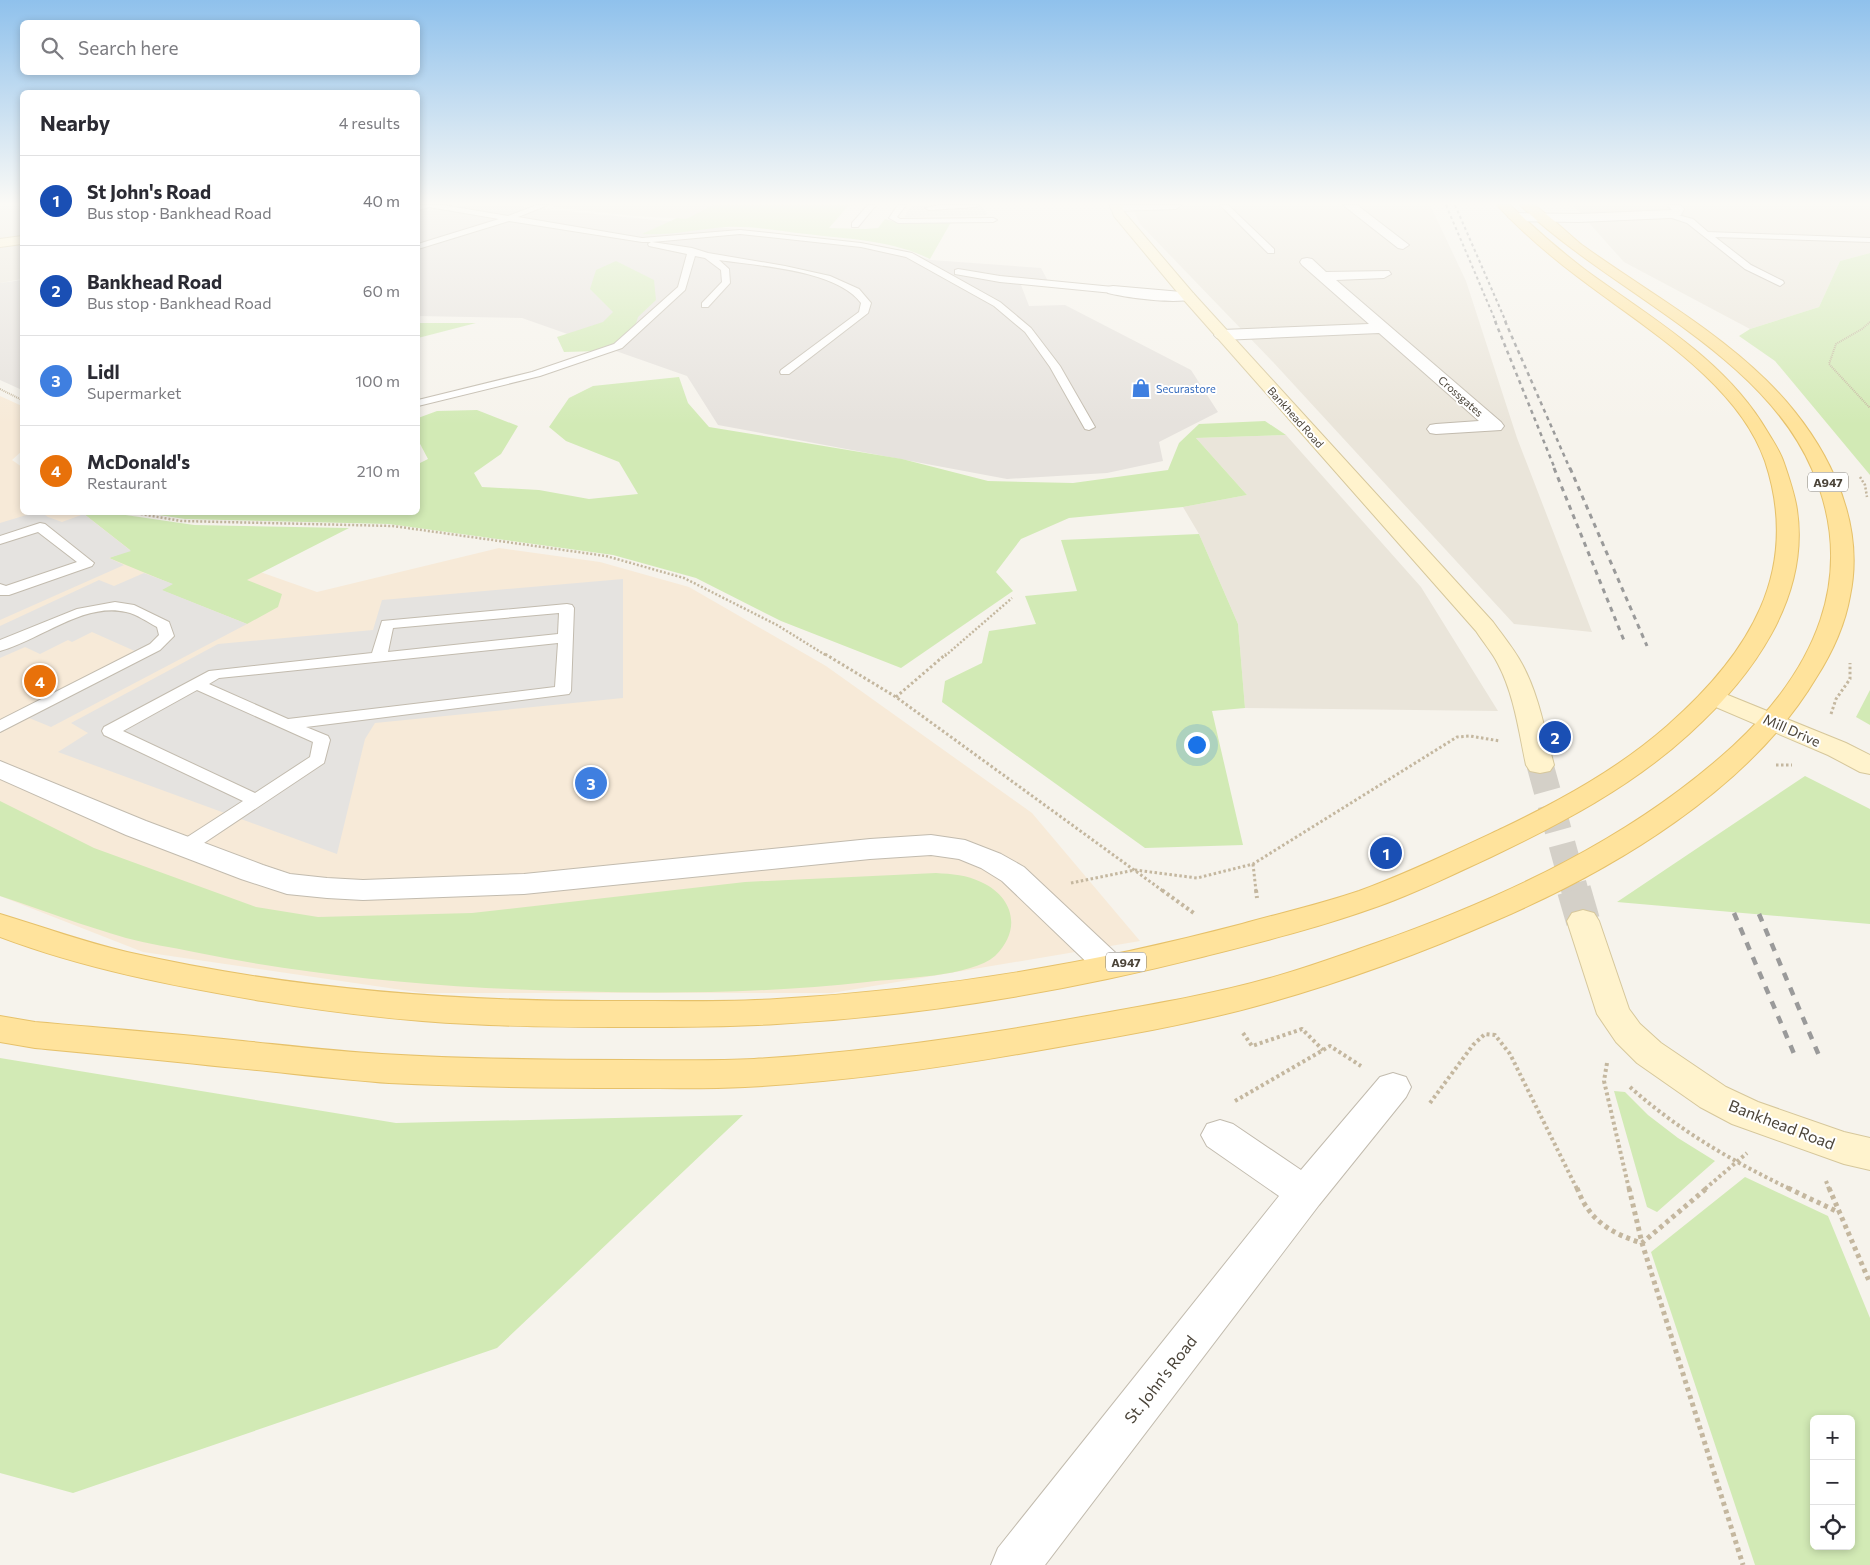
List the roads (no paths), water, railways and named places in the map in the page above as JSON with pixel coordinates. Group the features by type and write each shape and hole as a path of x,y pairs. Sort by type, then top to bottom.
{"main road":[{"name":"A947","path":"0,925 72,951 156,970 317,997 440,1010 563,1015 746,1013 854,1006 1037,981 1110,966 1172,953 1351,905 1442,868 1544,821 1608,784 1651,753 1713,698 1749,652 1770,614 1783,580 1787,543 1787,510 1773,458 1758,430 1717,378 1689,352 1586,278"},
{"name":"A947","path":"0,1030 340,1066 538,1074 742,1073 844,1066 958,1052 1060,1034 1264,992 1369,958 1482,916 1552,884 1651,826 1720,774 1774,721 1793,696 1826,636 1842,584 1841,533 1831,488 1801,431 1749,373 1718,348 1619,278"}],"street":[{"name":"Bankhead Road","path":"1173,278 1485,627 1510,664 1518,683 1526,707 1540,765"},
{"name":"Crossgates","path":"1324,278 1495,426 1436,429"},
{"path":"1113,290 1167,296 1188,296"},
{"path":"1222,335 1382,328"},
{"name":"Mill Drive","path":"1713,698 1774,721 1870,766"},
{"path":"0,769 127,824 287,884 363,890 524,884 870,849 931,845 965,850 991,861 1013,874 1110,966"},
{"name":"Bankhead Road","path":"1583,921 1614,1014 1628,1033 1649,1053 1713,1097 1744,1112 1870,1154"},
{"name":"St. John's Road","path":"1015,1565 1306,1193 1393,1087"},
{"path":"1220,1135 1306,1193"}],"lane":[{"path":"420,403 536,374 618,346 682,288 685,278"},
{"path":"705,305 721,290 726,283 726,278"},
{"path":"785,372 863,313 866,303 856,292 841,283 823,278"},
{"path":"949,278 997,304 1028,330 1055,366 1089,427"},
{"path":"994,278 1113,290"},
{"path":"1769,278 1780,283"},
{"path":"0,540 40,527 87,563 4,592 0,588"},
{"path":"0,646 70,615 100,608 128,608 164,626 166,636 155,648 0,727"},
{"path":"286,724 564,691 567,608 387,624 379,657"},
{"path":"256,800 110,731 215,674 566,638"},
{"path":"185,847 318,759 322,740 196,684"}],"tunnel":[{"path":"1540,765 1575,891"},
{"path":"1574,890 1583,921"}],"railway":[{"path":"1477,278 1496,322"},
{"path":"1487,278 1506,322"},
{"path":"1495,321 1555,469"},
{"path":"1505,321 1570,469"},
{"path":"1554,468 1625,643"},
{"path":"1570,468 1647,646"},
{"path":"1734,913 1795,1056"},
{"path":"1759,914 1820,1058"}],"place":[{"name":"Securastore","path":"1141,388"},
{"name":"McDonald's","path":"40,681"},
{"name":"Bankhead Road","path":"1555,737"},
{"name":"Lidl","path":"591,783"},
{"name":"St John's Road","path":"1386,853"}]}
